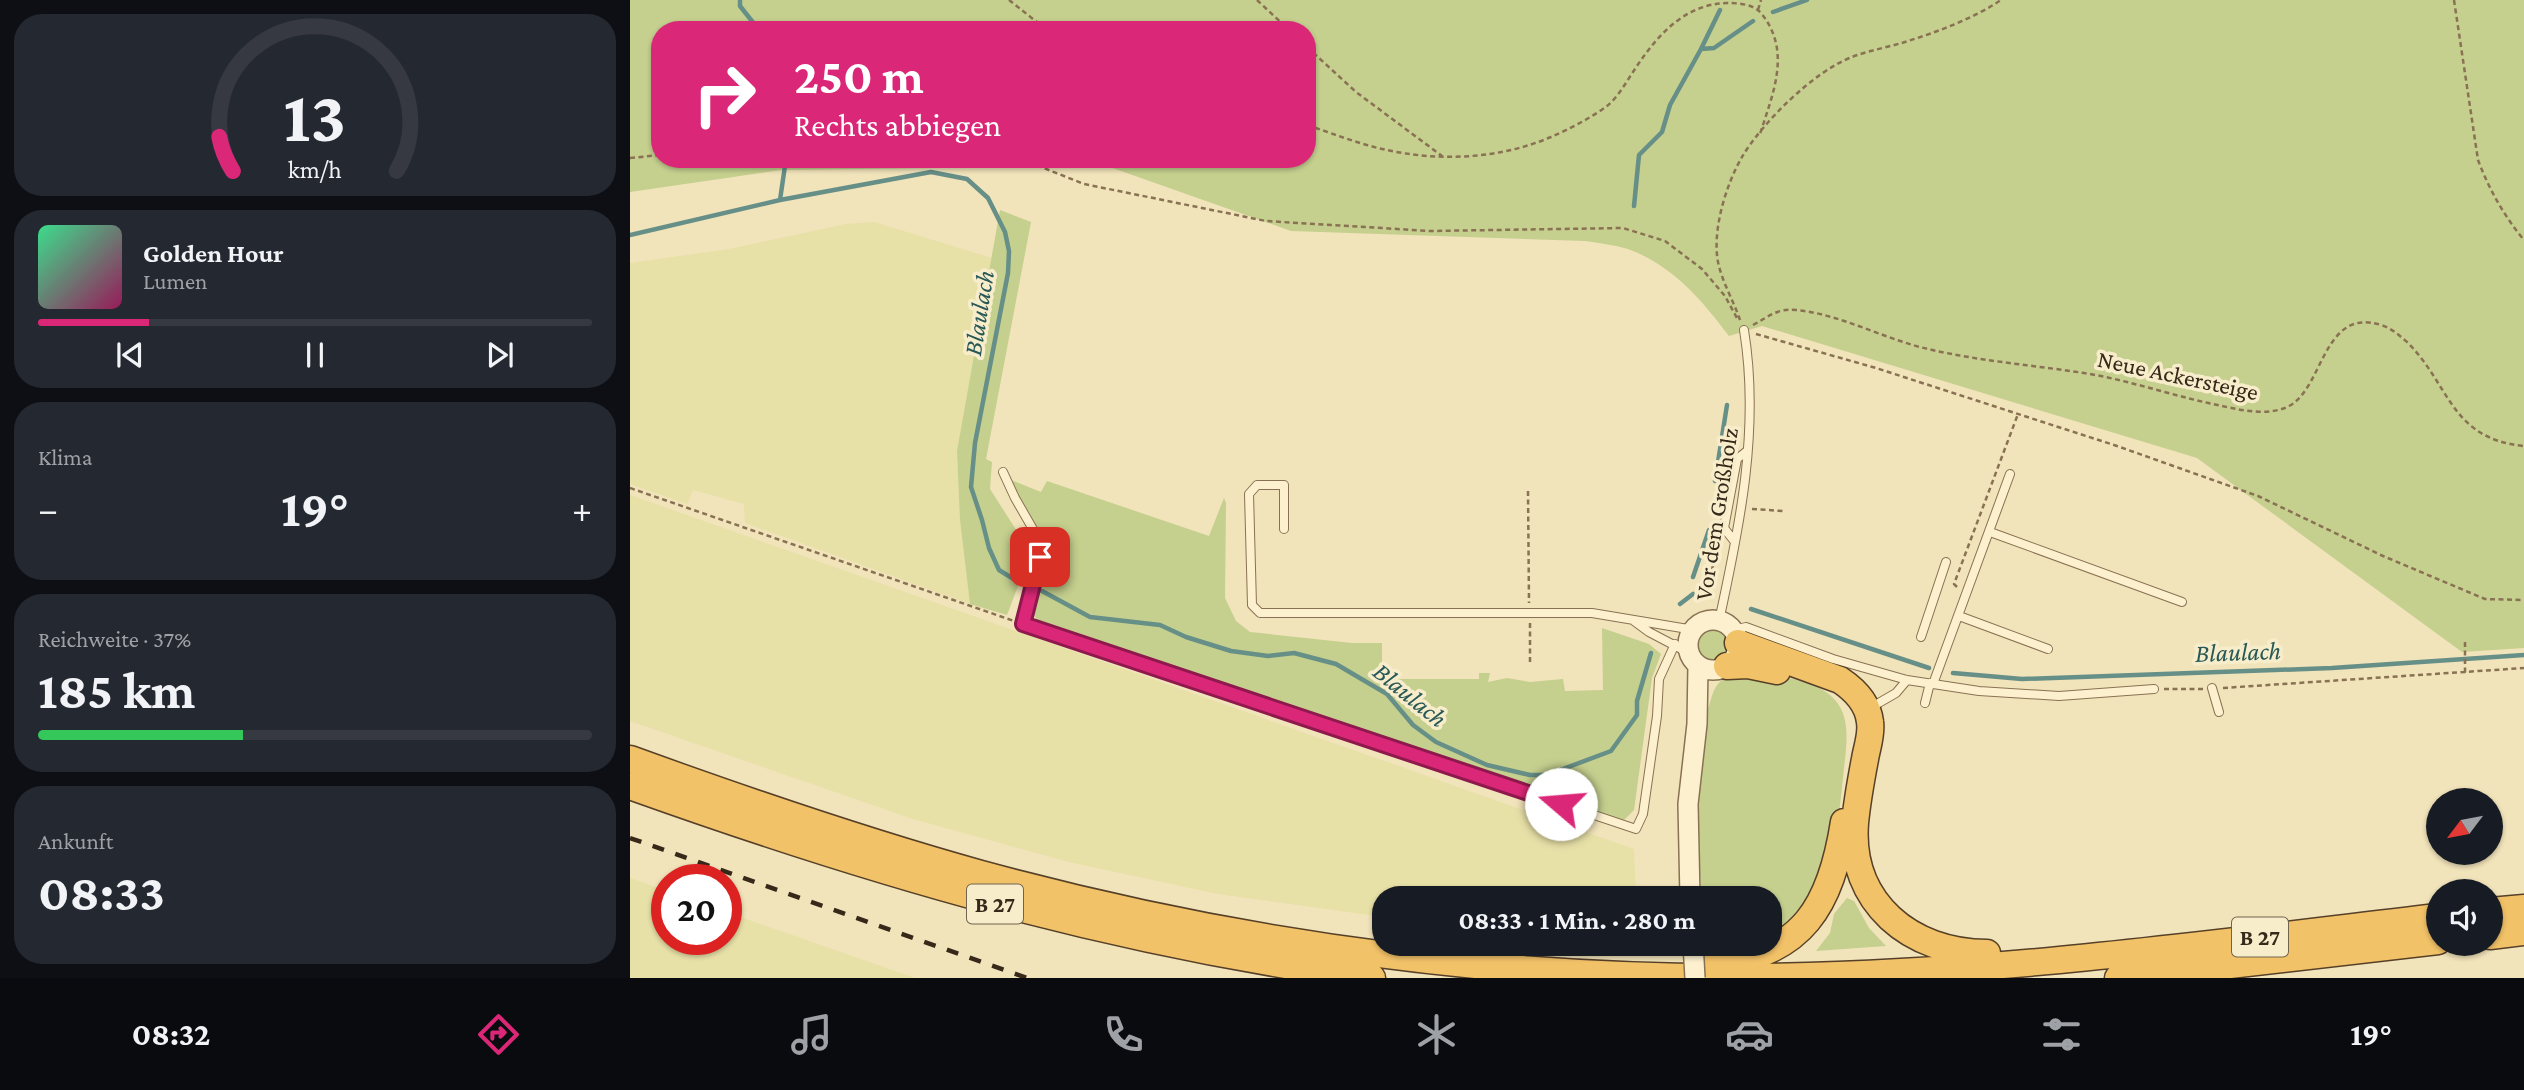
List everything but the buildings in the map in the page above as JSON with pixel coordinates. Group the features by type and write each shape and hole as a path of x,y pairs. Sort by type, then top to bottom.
{"highway":[{"path":"1727,646 1824,666 1851,687 1868,710 1871,725 1858,800 1855,848 1868,889 1888,917 1914,936 1943,948 1965,953 2048,949 2082,957"},
{"path":"1659,976 1689,966 1741,961 1780,945 1806,924 1819,906 1831,882 1838,858 1853,754 1853,722 1846,703 1837,693 1814,681 1748,664 1727,646"},
{"name":"B 27","path":"630,759 867,840 984,874 1143,914 1256,935 1413,958 1539,970 1659,976 1855,975 2082,957 2426,918"},
{"name":"B 27","path":"630,786 791,842 996,904 1179,947 1372,978"},
{"path":"2503,910 2524,908"},
{"path":"2503,934 2524,932"},
{"name":"B 27","path":"2118,978 2171,975 2426,943"}],"street":[{"path":"1690,886 1688,804 1697,724 1688,645 1694,630 1706,622 1727,646"},
{"path":"1687,654 1711,670 1727,646"},
{"path":"1697,724 1727,646"},
{"path":"1694,956 1695,978"}],"lane":[{"name":"Vor dem Großholz","path":"1727,646 1735,542 1746,478 1751,412 1749,360 1744,330"},
{"path":"1735,542 1724,528 1737,459 1747,451"},
{"path":"1003,472 1014,498 1038,538 1040,557 1023,624 1636,829 1643,814 1657,716 1659,679 1687,654 1634,621"},
{"path":"1926,703 2010,474"},
{"path":"1284,529 1284,485 1257,485 1249,494 1252,605 1260,613 1592,613 1694,630"},
{"path":"1990,532 2182,602"},
{"path":"1921,637 1946,562"},
{"path":"1959,616 2048,649"},
{"path":"1824,666 1979,691 2059,696 2154,690"},
{"path":"1868,710 1896,693 1907,680"},
{"path":"2212,688 2219,712"}],"path":[{"path":"1009,0 1036,21"},
{"path":"1257,0 1279,21"},
{"path":"1758,10 1761,0"},
{"path":"1744,330 1721,270 1717,245 1723,208 1735,171 1748,149 1805,86 1830,67 1853,57 1908,41 1964,19 2001,0"},
{"path":"2454,0 2478,160 2504,214 2524,240"},
{"path":"1316,128 1378,148 1415,155 1475,156 1550,137 1607,106 1619,94 1644,55 1668,27 1690,12 1714,3 1739,3 1758,10 1774,32 1778,53 1777,75 1760,134"},
{"path":"1316,55 1356,92 1441,156"},
{"path":"630,158 651,156"},
{"path":"1044,168 1084,184 1266,221 1430,231 1623,228 1665,241 1702,270 1725,296 1744,330 1876,368 2258,496 2383,556 2485,599 2524,600"},
{"name":"Neue Ackersteige","path":"1744,330 1771,313 1797,310 1826,316 1905,344 1940,352 2128,381 2213,404 2257,412 2289,406 2302,395 2326,350 2344,329 2356,324 2379,324 2397,333 2415,351 2450,404 2468,424 2489,439 2524,446"},
{"path":"1967,596 1954,584 2018,414"},
{"path":"630,488 1023,624"},
{"path":"1528,491 1530,663"},
{"path":"1741,508 1783,511"},
{"path":"1704,594 1724,528"},
{"path":"2465,642 2465,673"},
{"path":"2154,690 2524,668"}],"shaded area":[{"path":"874,222 992,258 957,451 960,520 970,604 745,523 744,504 693,490 687,504 630,484 630,263 729,249 846,224"},
{"path":"630,495 1634,849 1636,886 1372,886 1372,915 1218,894 1069,862 913,819 630,721"},
{"path":"630,878 651,885 651,955 742,955 742,918 915,978 630,978"}],"green space":[{"path":"630,0 2524,0 2524,648 2462,652 2197,458 1762,326 1729,336 1685,285 1659,264 1628,249 1585,241 1291,231 1112,168 1316,168 1316,21 651,21 651,168 940,168 781,170 630,192"},
{"path":"1000,210 1031,222 986,459 992,462 990,489 1020,536 1026,565 1007,615 970,604 960,520 957,451"},
{"path":"1006,478 1041,492 1047,481 1209,536 1224,498 1225,598 1236,621 1250,632 1352,643 1382,643 1382,679 1479,679 1479,673 1490,673 1488,682 1507,678 1530,682 1563,679 1565,691 1603,690 1602,628 1649,644 1661,654 1652,678 1634,810 1624,820 1612,821 1044,631 1030,609 1040,557 1038,538"},
{"path":"1713,630 1724,635 1729,646 1724,657 1713,662 1702,657 1697,646 1702,635"},
{"path":"1755,671 1819,688 1828,693 1841,708 1846,727 1837,827 1825,875 1816,897 1802,917 1782,936 1782,886 1701,886 1697,803 1703,732 1716,687 1734,674"},
{"path":"1847,898 1854,901 1869,928 1886,946 1816,951 1830,933 1834,914"},
{"path":"1709,956 1733,956 1723,958 1710,959"}],"waterway":[{"path":"740,0 740,6 752,21"},
{"path":"1773,12 1807,0"},
{"path":"1701,49 1720,10"},
{"path":"1634,206 1639,155 1662,132 1670,105 1701,49 1714,48 1753,21"},
{"path":"780,200 785,168"},
{"name":"Blaulach","path":"630,235 780,200 931,172 967,179 988,198 1005,232 1009,251 1008,273 975,443 971,487 989,548 999,570 1020,583"},
{"path":"1715,481 1727,405"},
{"path":"1693,577 1709,530"},
{"name":"Blaulach","path":"1042,591 1090,617 1160,625 1186,637 1231,651 1268,656 1294,653 1336,664 1387,694 1413,725 1436,742 1487,765 1530,775 1547,775 1611,751 1637,715 1637,701 1651,653"},
{"name":"Blaulach","path":"1680,604 1693,594"},
{"name":"Blaulach","path":"1751,609 1929,668"},
{"name":"Blaulach","path":"1953,673 2022,679 2332,668 2524,655"}],"railway":[{"path":"630,838 1027,978"}],"route":[{"path":"1040,557 1023,624 1561,804"}]}
